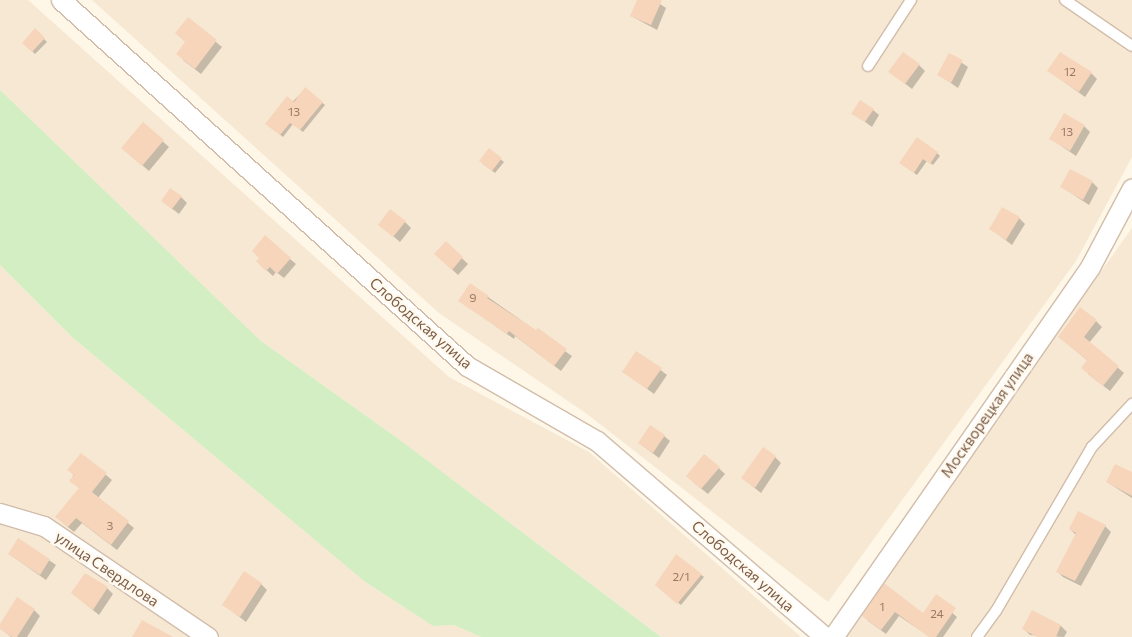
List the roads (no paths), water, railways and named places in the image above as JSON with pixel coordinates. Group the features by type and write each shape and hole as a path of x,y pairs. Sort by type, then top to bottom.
{"street":[{"name":"Слободская улица","path":"61,0 467,366 597,441 825,637"},
{"name":"Москворецкая улица","path":"833,637 1090,267 1132,188"},
{"name":"улица Свердлова","path":"0,514 44,526 208,637"}],"lane":[{"path":"868,66 911,0"},
{"path":"1065,0 1132,46"},
{"path":"977,637 996,611 1092,447 1132,404"}]}
